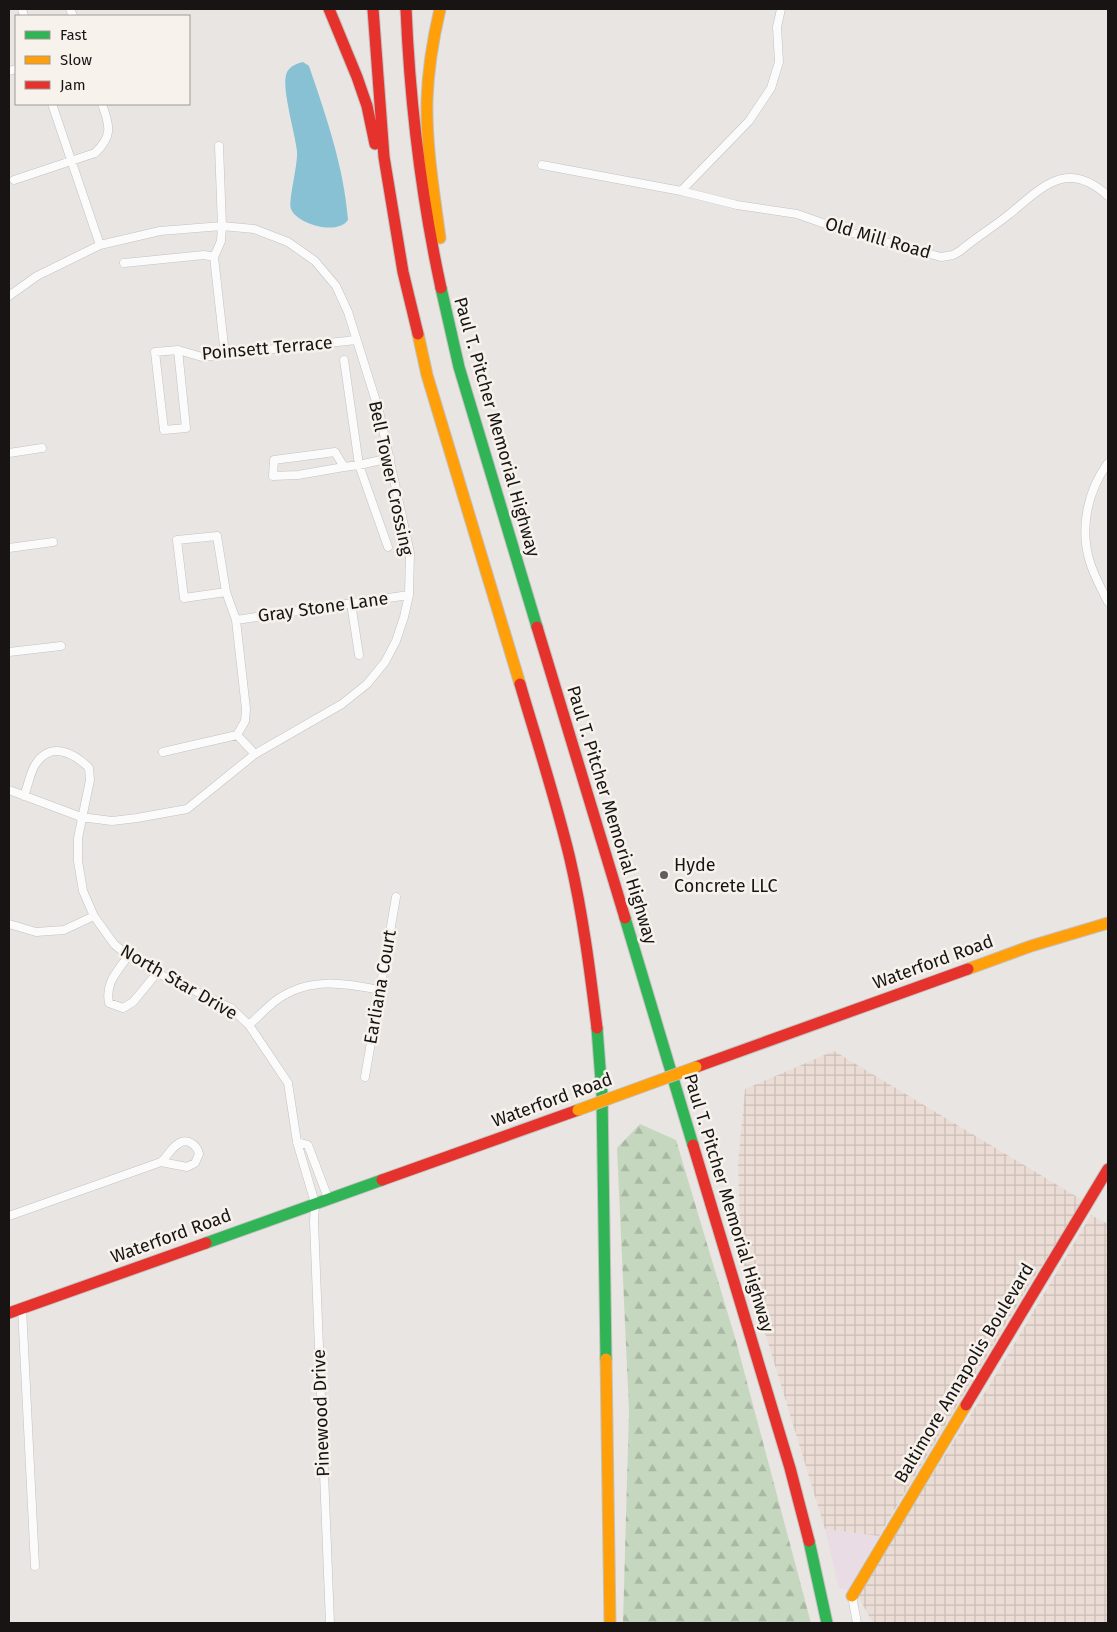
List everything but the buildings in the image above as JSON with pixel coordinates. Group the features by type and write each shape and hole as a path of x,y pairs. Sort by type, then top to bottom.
{"main road":[{"path":"329,9 367,106 387,212 403,272"},
{"path":"373,9 384,157 413,321 435,402 555,801 580,908 590,968 600,1054 602,1094 610,1623"},
{"name":"Paul T. Pitcher Memorial Highway","path":"406,9 417,152 424,204 442,296 459,367 790,1468 828,1623"},
{"path":"440,9 429,63 427,114 443,266 442,296"},
{"name":"Waterford Road","path":"9,1313 1031,946 1108,923"},
{"name":"Baltimore Annapolis Boulevard","path":"852,1596 1108,1169"}],"street":[{"path":"681,192 749,121 772,88 779,62 777,27 780,9"},
{"path":"52,105 100,246"},
{"path":"14,180 95,153 104,144 109,131 102,105"},
{"path":"219,146 222,226 221,242 214,257 225,355"},
{"name":"Old Mill Road","path":"542,165 737,205 797,214 847,231 941,257 960,251 1042,187 1060,180 1079,177 1098,186 1108,196"},
{"name":"Bell Tower Crossing","path":"9,296 37,276 100,246 160,232 222,226 254,229 288,242 315,261 336,286 348,312 380,411 410,552 409,595 396,641 385,662 367,684 342,704 255,754 187,808 112,821 81,817 9,790"},
{"path":"124,263 204,255 214,257"},
{"name":"Poinsett Terrace","path":"178,350 186,428 164,430 155,352 178,350 202,357 356,340"},
{"path":"344,360 359,465 388,547"},
{"path":"9,453 42,448"},
{"path":"344,467 336,452 274,460 273,476 298,474 359,465 390,458"},
{"path":"1108,463 1101,472 1088,501 1085,534 1089,561 1108,602"},
{"path":"226,592 184,598 177,540 218,536 226,592 236,620 246,709 245,721 238,735"},
{"path":"9,548 53,542"},
{"name":"Gray Stone Lane","path":"236,620 409,595"},
{"path":"351,603 359,655"},
{"path":"9,652 61,646"},
{"path":"238,735 255,754"},
{"path":"163,752 238,735"},
{"name":"North Star Drive","path":"24,796 35,766 46,753 54,751 72,754 89,768 90,780 78,838 78,861 83,891 94,916 114,944 128,956 157,973 231,1008 249,1025 288,1083 297,1142 315,1203"},
{"name":"Earliana Court","path":"365,1077 396,897"},
{"path":"9,924 36,932 64,930 94,916"},
{"path":"128,956 109,984 109,1003 123,1008 133,1002 157,973"},
{"path":"249,1025 277,1000 292,991 318,984 343,983 379,990"},
{"path":"9,1216 161,1162 177,1144 182,1142 195,1145 199,1154 195,1163 187,1167 161,1162"},
{"path":"297,1142 308,1145 328,1198"},
{"name":"Pinewood Drive","path":"315,1203 314,1222 330,1623"},
{"path":"22,1308 36,1566"},
{"path":"852,1596 856,1623"}],"shaded area":[{"path":"834,1051 1084,1201 1029,1285 879,1536 825,1529 741,1254 738,1164 745,1089"},
{"path":"1091,1215 1108,1224 1108,1623 873,1623 858,1596 902,1522 989,1386"},
{"path":"825,1529 879,1536 848,1590 839,1588"}],"green space":[{"path":"640,1124 676,1140 736,1341 811,1623 623,1623 629,1410 617,1148"}],"water":[{"path":"303,62 309,66 328,123 343,181 348,220 343,225 335,227 327,228 309,223 295,214 290,205 297,151 285,82 288,70"}],"traffic: fast":[{"path":"441,288 459,367 537,627"},
{"path":"625,918 693,1145"},
{"path":"597,1028 602,1094 606,1359"},
{"path":"206,1243 382,1180"},
{"path":"809,1541 827,1623"}],"traffic: slow":[{"path":"440,9 431,54 427,100 429,152 440,238"},
{"path":"418,334 427,375 520,684"},
{"path":"968,969 1031,946 1108,923"},
{"path":"578,1110 696,1067"},
{"path":"606,1359 610,1623"},
{"path":"852,1596 966,1405"}],"traffic: jam":[{"path":"329,9 367,106 375,144"},
{"path":"373,9 384,157 403,272 418,334"},
{"path":"406,9 410,79 422,184 441,288"},
{"path":"537,627 625,918"},
{"path":"520,684 553,793 575,880 597,1028"},
{"path":"696,1067 968,969"},
{"path":"382,1180 578,1110"},
{"path":"693,1145 790,1468 809,1541"},
{"path":"966,1405 1108,1169"},
{"path":"9,1313 206,1243"}],"place":[{"name":"Hyde Concrete LLC","path":"664,875"}]}
